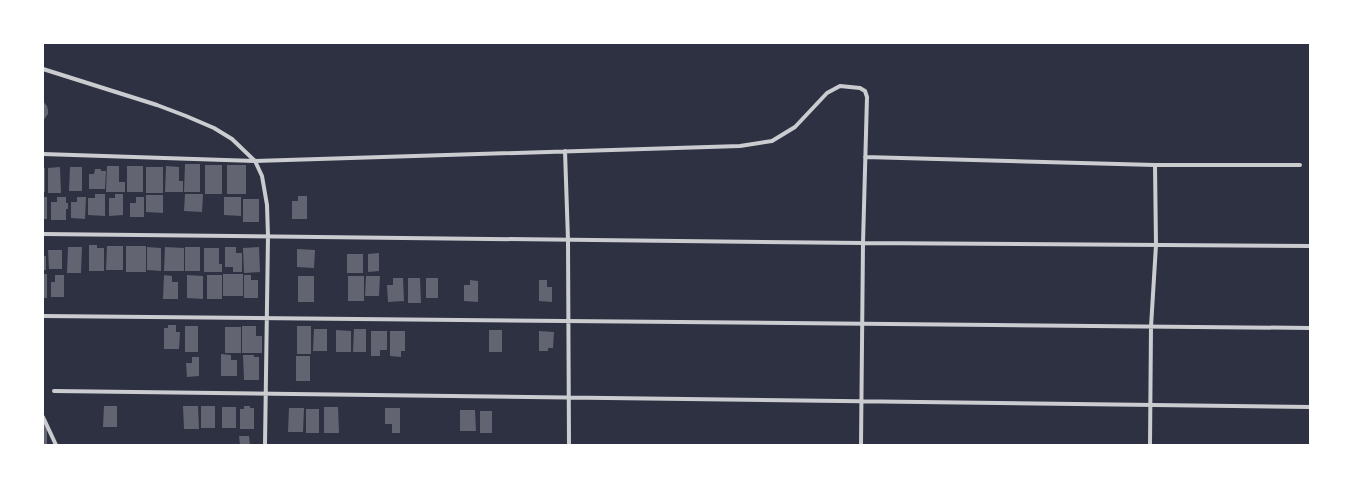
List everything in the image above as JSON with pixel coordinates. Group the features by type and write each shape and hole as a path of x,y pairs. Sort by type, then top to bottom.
{"street":[{"path":"43,70 157,105 214,128 232,139 255,161 262,176 267,204 268,236 265,445"},
{"path":"43,154 255,161 740,146 772,141 795,128 826,93 840,86 860,88 865,91 867,97 863,243 861,445"},
{"path":"565,151 568,240 569,445"},
{"path":"865,157 1155,165 1300,165"},
{"path":"1150,445 1151,327 1156,245 1155,165"},
{"path":"43,234 863,243 1310,246"},
{"path":"43,316 1310,328"},
{"path":"54,391 1310,407"},
{"path":"43,417 56,445"}],"building":[{"path":"43,101 47,106 48,114 43,121"},
{"path":"185,164 200,164 200,192 184,192"},
{"path":"205,165 222,165 222,194 205,194"},
{"path":"227,165 246,165 246,194 227,194"},
{"path":"107,166 119,166 119,182 125,182 125,192 106,192"},
{"path":"127,166 143,166 143,192 127,192"},
{"path":"166,166 179,167 179,181 183,181 183,192 165,192"},
{"path":"60,167 61,193 48,193 48,168"},
{"path":"70,167 82,167 82,191 69,191"},
{"path":"146,167 163,167 163,193 146,193"},
{"path":"43,168 45,168 45,192 43,192"},
{"path":"95,169 106,171 105,189 89,189 89,174 94,174"},
{"path":"95,194 105,194 105,216 88,215 88,198 95,198"},
{"path":"115,194 123,194 123,215 109,216 109,198 115,198"},
{"path":"185,194 203,194 202,212 184,211"},
{"path":"146,195 163,195 163,213 146,212"},
{"path":"298,196 307,196 307,219 292,219 292,201 298,201"},
{"path":"43,197 47,197 47,219 43,219"},
{"path":"57,197 66,197 68,209 66,209 66,220 51,220 51,202 57,202"},
{"path":"77,197 86,197 85,219 71,218 71,202 77,202"},
{"path":"136,197 144,197 144,217 130,217 130,203 136,203"},
{"path":"224,197 241,197 241,216 224,215"},
{"path":"243,199 259,199 259,222 243,222"},
{"path":"89,245 97,245 97,248 104,248 104,271 89,271"},
{"path":"107,246 123,246 123,270 106,270"},
{"path":"126,246 146,246 146,272 126,272"},
{"path":"68,247 82,247 81,273 67,273"},
{"path":"147,247 161,248 161,271 147,270"},
{"path":"165,247 184,248 184,271 164,271"},
{"path":"185,247 200,247 200,271 185,271"},
{"path":"225,247 236,247 236,253 242,253 242,272 233,272 233,267 225,267"},
{"path":"259,247 260,272 244,273 243,248"},
{"path":"204,248 219,248 219,264 222,264 222,272 204,272"},
{"path":"297,249 315,250 314,268 297,267"},
{"path":"48,250 62,250 62,269 49,269"},
{"path":"379,253 379,271 368,272 368,254"},
{"path":"347,254 363,254 363,273 347,273"},
{"path":"43,256 46,256 46,270 43,270"},
{"path":"43,274 47,274 47,298 43,298"},
{"path":"223,274 243,274 243,296 223,296"},
{"path":"55,275 64,275 64,297 51,297 51,282 55,282"},
{"path":"164,275 172,276 172,282 178,282 178,299 163,299"},
{"path":"187,275 203,276 203,299 187,298"},
{"path":"207,275 222,275 222,299 207,299"},
{"path":"244,275 251,275 251,280 258,280 258,298 244,298"},
{"path":"298,276 314,276 314,302 298,302"},
{"path":"348,276 364,276 364,301 348,301"},
{"path":"366,276 380,276 379,296 365,296"},
{"path":"393,278 403,278 404,301 388,302 387,285 393,285"},
{"path":"408,278 420,278 421,303 408,303"},
{"path":"426,278 438,278 438,298 426,298"},
{"path":"470,280 478,281 478,302 464,301 464,285 470,285"},
{"path":"539,280 547,280 547,287 552,287 552,302 539,301"},
{"path":"168,325 176,325 176,332 180,332 179,349 164,349 164,328 168,328"},
{"path":"185,326 198,326 198,352 185,352"},
{"path":"242,326 256,326 256,336 262,336 262,353 242,353"},
{"path":"297,326 311,326 311,354 297,354"},
{"path":"225,327 241,327 241,353 225,353"},
{"path":"314,329 327,329 327,351 313,351"},
{"path":"354,329 366,329 366,352 353,352"},
{"path":"336,330 351,331 351,352 336,352"},
{"path":"489,330 502,330 502,352 489,352"},
{"path":"371,331 387,331 387,350 380,350 380,356 371,356"},
{"path":"390,331 405,331 405,351 401,351 401,357 390,356"},
{"path":"539,331 554,332 553,348 548,348 548,351 539,351"},
{"path":"221,354 231,355 231,360 237,360 237,376 221,376"},
{"path":"243,355 254,355 254,357 259,357 259,380 244,380"},
{"path":"296,356 310,356 310,381 296,381"},
{"path":"192,357 199,357 199,376 187,377 186,363 192,363"},
{"path":"104,406 117,406 117,427 103,427"},
{"path":"183,406 198,406 199,429 184,429"},
{"path":"201,406 215,406 215,428 201,428"},
{"path":"244,406 254,408 254,429 240,429 240,409 244,409"},
{"path":"222,407 236,407 236,428 222,428"},
{"path":"324,407 338,407 339,433 324,433"},
{"path":"289,408 304,408 303,432 288,432"},
{"path":"385,408 400,408 400,433 392,433 392,424 385,424"},
{"path":"306,409 319,409 319,433 306,433"},
{"path":"460,410 475,410 476,431 460,431"},
{"path":"480,411 492,411 492,433 480,433"},
{"path":"43,420 47,420 47,445 43,445"},
{"path":"239,436 249,436 250,445 240,445"}]}
